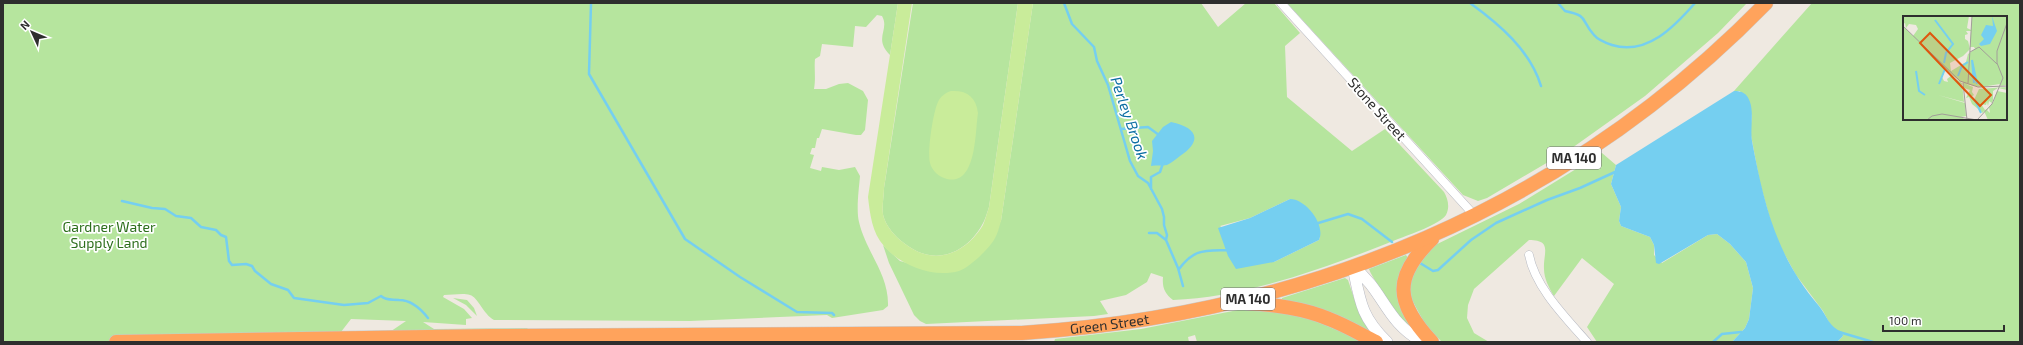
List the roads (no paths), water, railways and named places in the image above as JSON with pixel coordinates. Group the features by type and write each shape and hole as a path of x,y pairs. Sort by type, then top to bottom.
{"highway":[{"name":"MA 140","path":"1353,267 1440,232 1550,173 1628,122 1710,57 1766,3"},
{"path":"1432,342 1410,311 1402,286 1410,263 1440,232"},
{"name":"Green Street","path":"116,342 491,336 1022,333 1132,322 1233,303 1288,288 1353,267"},
{"path":"1233,303 1274,306 1307,312 1334,321 1376,342"}],"street":[{"name":"Stone Street","path":"1281,3 1474,215"},
{"path":"1529,255 1533,272 1540,284 1587,342"},
{"path":"1353,267 1358,295 1363,310 1373,326 1387,342"},
{"path":"1353,267 1370,281 1396,322 1423,342"}],"water":[{"path":"1734,91 1744,93 1750,102 1752,111 1752,141 1761,186 1767,208 1782,248 1804,287 1831,324 1842,332 1843,336 1837,342 1732,342 1745,328 1749,319 1753,288 1746,262 1730,244 1717,234 1708,235 1659,264 1656,263 1654,245 1650,237 1621,226 1619,221 1621,207 1611,184 1616,165"},
{"path":"1171,122 1180,124 1191,131 1194,135 1192,145 1188,150 1167,165 1151,166 1153,151 1152,141 1163,127"},
{"path":"1290,199 1302,203 1313,214 1320,227 1319,240 1274,262 1236,269 1228,256 1218,228 1250,218"}],"waterway":[{"path":"591,3 589,74 685,239 740,277 797,312 832,313 834,315"},
{"name":"Perley Brook","path":"1064,3 1072,24 1094,47 1097,61 1108,85 1130,161 1138,176 1148,183 1162,209 1167,235 1166,240 1178,268 1183,286"},
{"path":"1470,3 1502,29 1521,49 1536,73 1541,86"},
{"path":"1558,3 1565,11 1581,17 1594,35 1598,38 1612,45 1625,47 1648,43 1659,37 1679,21 1695,3"},
{"path":"1121,129 1148,127 1159,135"},
{"path":"1151,189 1151,177 1160,172 1163,163"},
{"path":"1420,263 1433,271 1438,270 1471,240 1496,223 1615,172"},
{"path":"122,201 152,208 165,209 176,216 191,218 201,227 216,230 221,235 226,237 229,261 232,265 246,264 252,266 255,271 271,284 288,290 294,298 344,305 368,303 381,296 387,299 403,300 412,303 428,318"},
{"path":"1315,224 1348,214 1362,219 1392,242"},
{"path":"1149,233 1157,233 1166,240"},
{"path":"1179,269 1190,257 1201,252 1229,250"},
{"path":"1713,342 1722,334 1741,332"},
{"path":"1839,332 1873,342"}],"park label":[{"name":"Gardner Water Supply Land","path":"109,236"}]}
